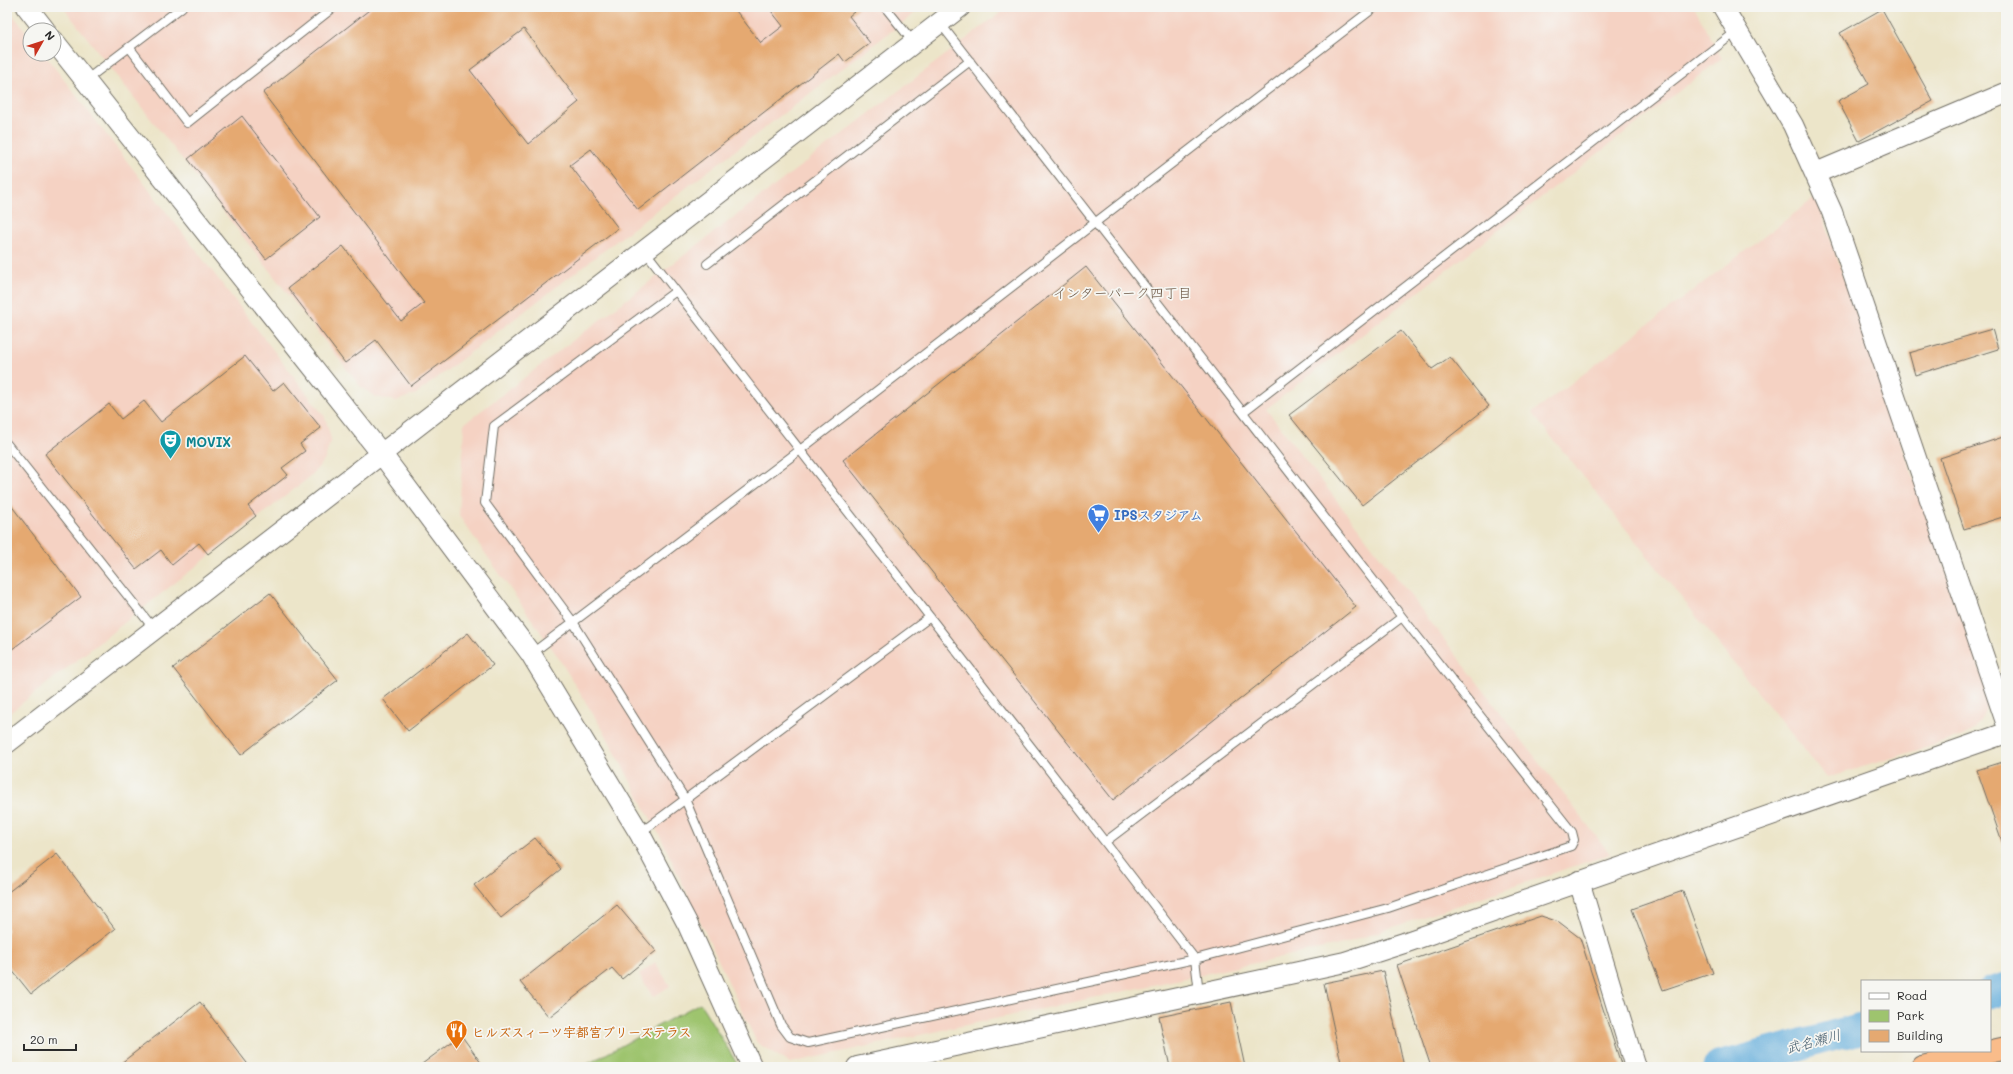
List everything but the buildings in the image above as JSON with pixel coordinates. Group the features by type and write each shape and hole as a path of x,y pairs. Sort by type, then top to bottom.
{"highway":[{"path":"1991,1051 2006,1048"},
{"path":"1922,1067 1988,1052"}],"street":[{"path":"27,7 39,22"},
{"path":"7,743 960,7"},
{"path":"1724,7 1737,32 1793,125 1816,173 1832,212 2006,722"},
{"path":"62,51 381,453 531,654 640,834 688,922 752,1067"},
{"path":"1816,173 2006,93"},
{"path":"857,1067 1344,962 1404,943 2006,734"},
{"path":"1579,881 1635,1067"}],"lane":[{"path":"85,80 182,7"},
{"path":"129,47 187,123 334,7"},
{"path":"885,7 914,43"},
{"path":"531,654 800,450 1375,7"},
{"path":"676,290 494,426 485,503 573,622 685,799 781,1025 790,1037 808,1044 1195,959 1388,908 1571,846 1574,840 1572,832 1402,617 940,22"},
{"path":"1243,412 1737,32"},
{"path":"707,264 970,61"},
{"path":"644,250 1195,959 1199,993"},
{"path":"7,444 154,629"},
{"path":"640,834 930,617"},
{"path":"1105,842 1402,617"}],"shaded area":[{"path":"7,7 22,27 22,62 50,62 325,417 331,439 325,459 311,476 7,715"},
{"path":"63,7 923,7 416,394 396,401 375,397 360,386"},
{"path":"1008,7 1694,7 1722,58 1266,409 1610,854 1343,944 790,1063 757,1043 662,840 606,735 556,654 459,516 464,424"},
{"path":"1816,197 1990,698 1981,719 1974,729 1963,736 1827,778 1532,413"},
{"path":"655,962 670,986 653,997 639,975"}],"green space":[{"path":"700,1003 739,1067 582,1067"}],"waterway":[{"name":"武名瀬川","path":"1991,993 2006,988"},
{"name":"武名瀬川","path":"1718,1067 1861,1028"}],"place":[{"name":"MOVIX","path":"171,460"},
{"name":"IPSスタジアム","path":"1099,534"},
{"name":"ヒルズスィーツ宇都宮ブリーズテラス","path":"456,1050"}],"district":[{"name":"インターパーク四丁目","path":"1122,292"}]}
